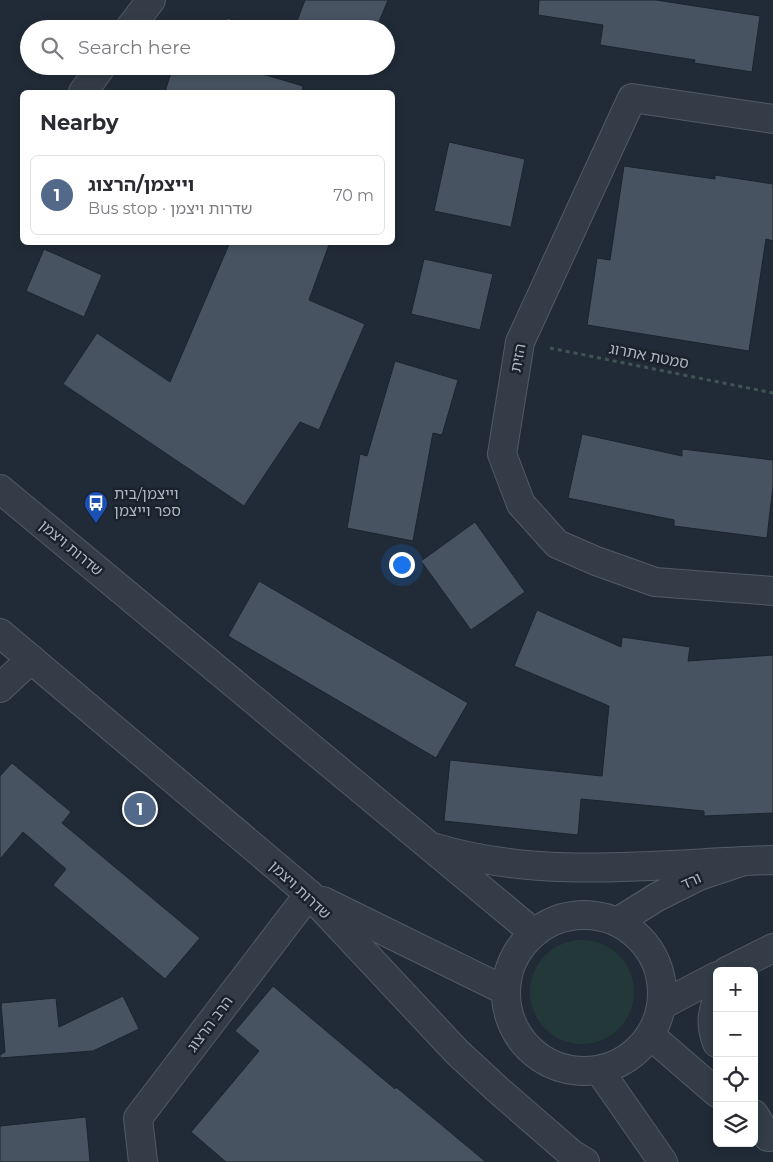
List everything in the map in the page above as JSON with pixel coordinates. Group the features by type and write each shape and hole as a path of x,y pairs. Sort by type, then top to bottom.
{"street":[{"path":"137,20 151,0"},
{"path":"84,90 95,75"},
{"name":"הזית","path":"773,119 632,98 520,342 502,454 521,504 557,544 596,561 655,582 773,591"},
{"name":"שדרות ויצמן","path":"0,489 534,933"},
{"name":"שדרות ויצמן","path":"0,633 308,894 457,1052 572,1154 585,1162"},
{"path":"0,688 31,659"},
{"path":"429,846 452,853 538,866 598,868 744,861"},
{"name":"ורד","path":"617,922 657,897 700,876 744,861 773,860"},
{"path":"308,894 506,991"},
{"name":"הרב הרצוג","path":"143,1162 138,1118 308,894"},
{"path":"574,915 596,915 617,922 638,936 653,956 662,980 662,1005 658,1021 650,1035 636,1051 619,1064 599,1070 578,1071 555,1066 534,1053 518,1035 509,1013 506,991 510,970 519,949 534,933 552,921 574,915"},
{"path":"736,967 756,958"},
{"path":"662,1005 713,978"},
{"path":"713,1011 713,1024"},
{"path":"650,1035 713,1090"},
{"path":"599,1070 663,1162"},
{"path":"758,1122 765,1135"}],"path":[{"name":"סמטת אתרוג","path":"520,342 773,393"}],"green space":[{"path":"582,940 602,944 619,955 630,972 634,992 630,1012 619,1029 602,1040 582,1044 562,1040 545,1029 534,1012 530,992 534,972 545,955 562,944"}],"building":[{"path":"305,0 388,0 380,20 297,20"},
{"path":"539,0 656,0 760,16 752,72 694,63 695,60 600,45 603,25 538,15"},
{"path":"170,75 266,75 303,86 302,90 166,90"},
{"path":"449,142 525,159 511,227 434,211"},
{"path":"624,166 715,179 715,175 773,184 773,241 766,239 749,351 587,325 597,258 610,260"},
{"path":"229,245 329,245 309,300 365,324 319,430 300,422 244,506 63,384 97,333 170,382"},
{"path":"44,249 102,275 84,317 26,291"},
{"path":"424,259 493,274 480,330 411,314"},
{"path":"395,361 458,380 442,435 433,433 413,541 347,528 360,454 367,456"},
{"path":"582,434 682,456 682,449 773,460 773,486 767,538 674,526 674,520 568,498"},
{"path":"475,522 525,592 471,630 421,561"},
{"path":"259,581 468,703 436,758 228,636"},
{"path":"537,610 621,647 622,637 690,647 688,661 773,655 773,813 704,816 704,811 581,799 578,835 444,821 450,760 602,776 609,706 514,666"},
{"path":"12,763 71,812 62,823 200,938 165,979 53,885 66,869 23,832 0,859 0,776"},
{"path":"273,986 395,1089 396,1087 486,1162 226,1162 191,1132 259,1051 235,1031"},
{"path":"123,996 139,1029 93,1051 0,1058 0,1055 5,1052 1,1003 56,998 59,1027"},
{"path":"86,1117 90,1162 0,1162 0,1126"}],"place":[{"name":"וייצמן/בית ספר וייצמן","path":"96,524"},
{"name":"וייצמן/הרצוג","path":"140,809"}]}
